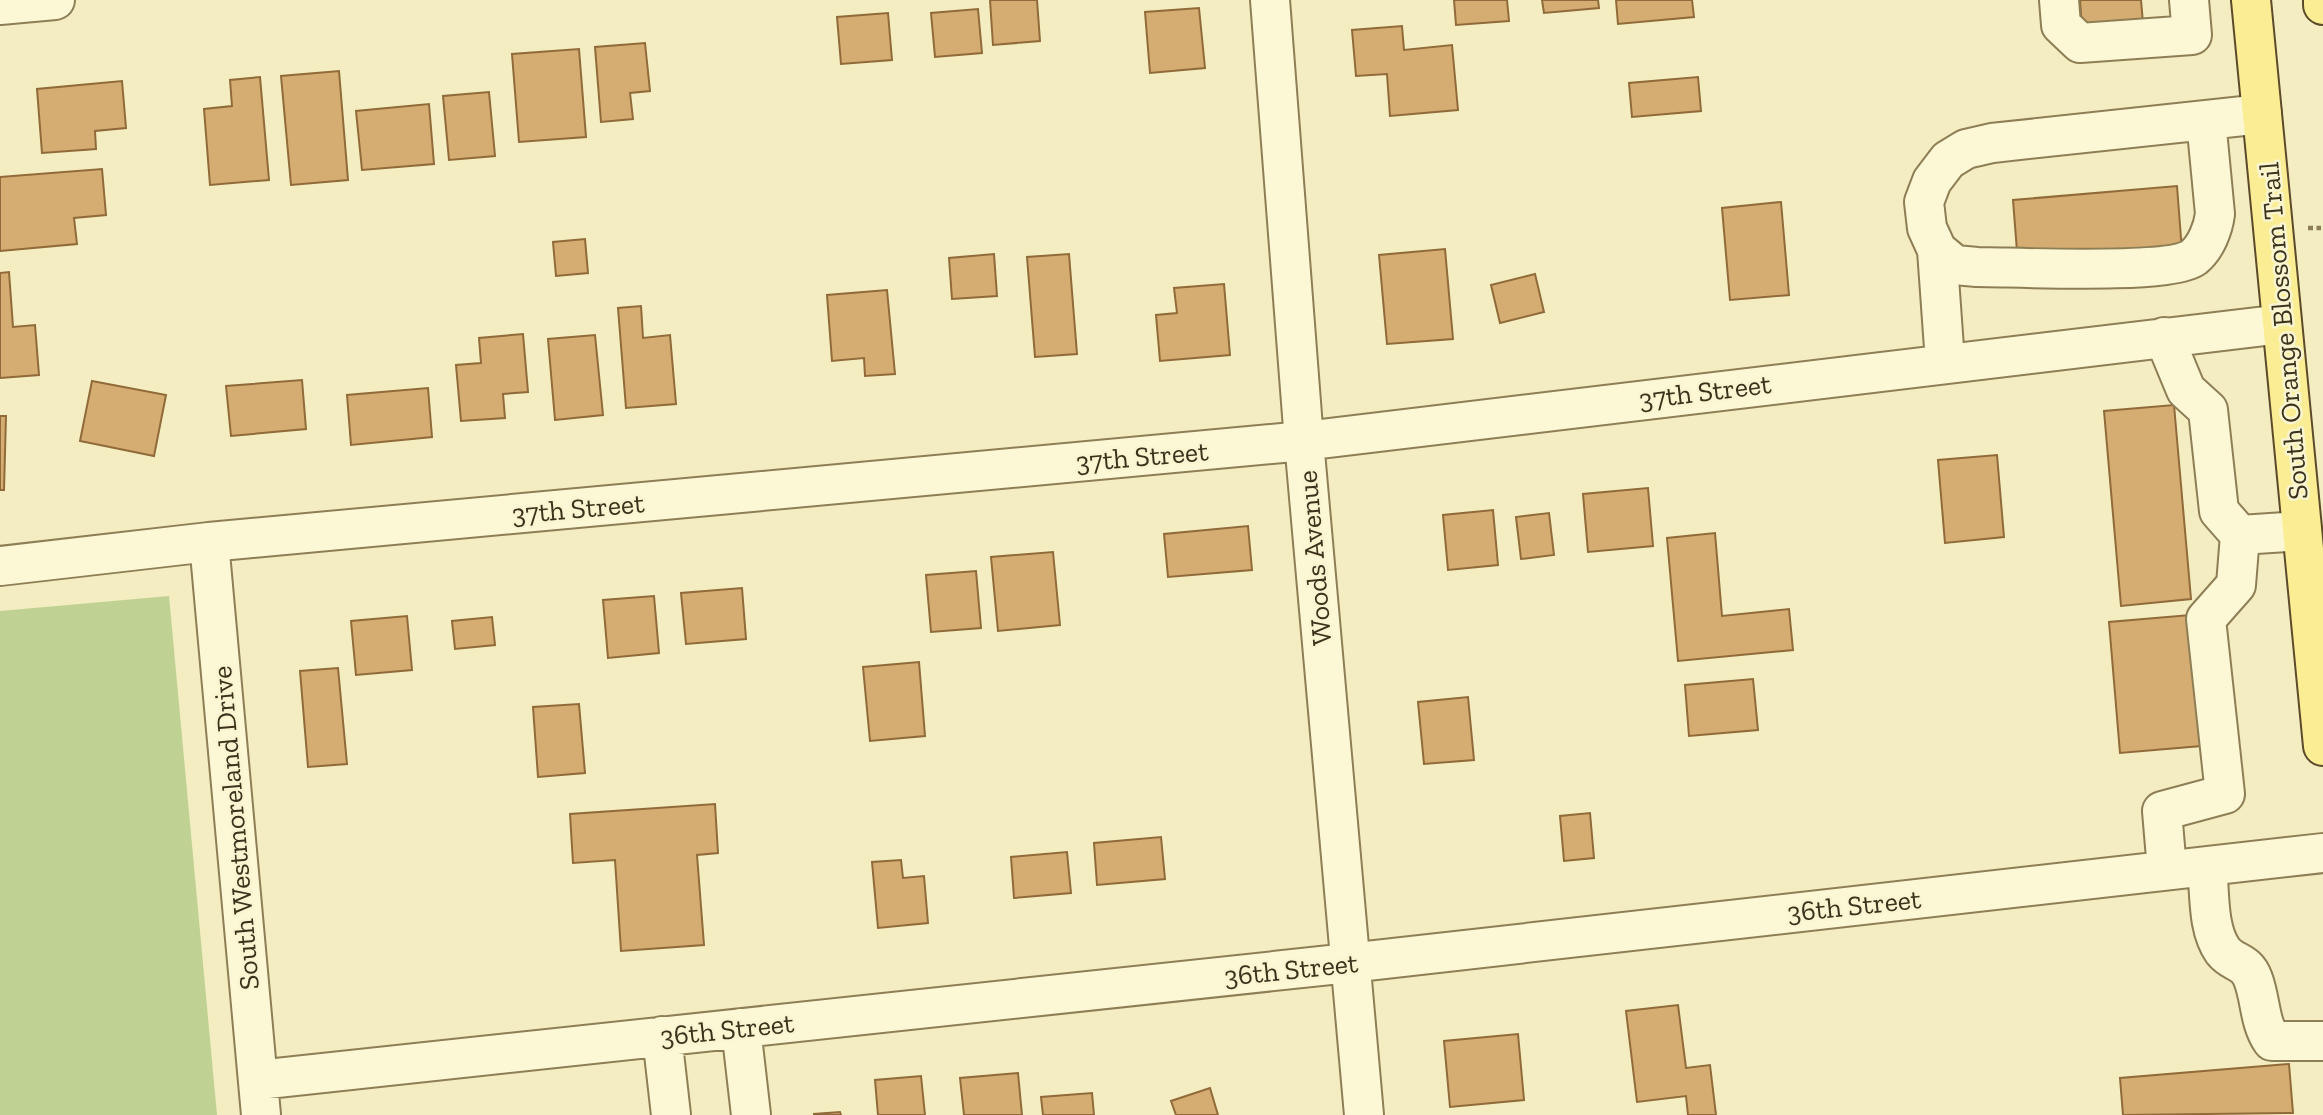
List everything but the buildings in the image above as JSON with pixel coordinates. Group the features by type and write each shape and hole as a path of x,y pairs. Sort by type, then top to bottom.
{"main road":[{"name":"South Orange Blossom Trail","path":"2250,0 2323,746"}],"street":[{"path":"0,5 55,0"},
{"name":"Woods Avenue","path":"1270,0 1304,441 1364,1115"},
{"path":"2059,0 2062,25 2080,43 2192,35 2189,0"},
{"path":"1945,362 1939,316 1937,250 1927,228 1924,202 1933,181 1948,160 1966,149 1992,143 2262,114"},
{"path":"1937,250 1955,265 1977,267 2130,267 2179,263 2192,258 2201,249 2213,227 2215,214 2206,120"},
{"name":"37th Street","path":"0,566 209,542 1304,441 1945,362 2282,324"},
{"path":"2164,337 2186,390 2208,410 2219,511 2240,536 2236,585 2206,619 2225,794 2162,811 2167,870"},
{"path":"2240,536 2302,531"},
{"name":"South Westmoreland Drive","path":"209,542 259,1097"},
{"name":"36th Street","path":"259,1097 662,1036 1349,963 2323,853"},
{"path":"2207,866 2216,937 2224,953 2245,964 2253,980 2265,1031 2272,1041 2323,1041"},
{"path":"741,1028 751,1115"},
{"path":"662,1036 671,1115"}],"green space":[{"path":"169,596 217,1115 0,1115 0,611"}]}
